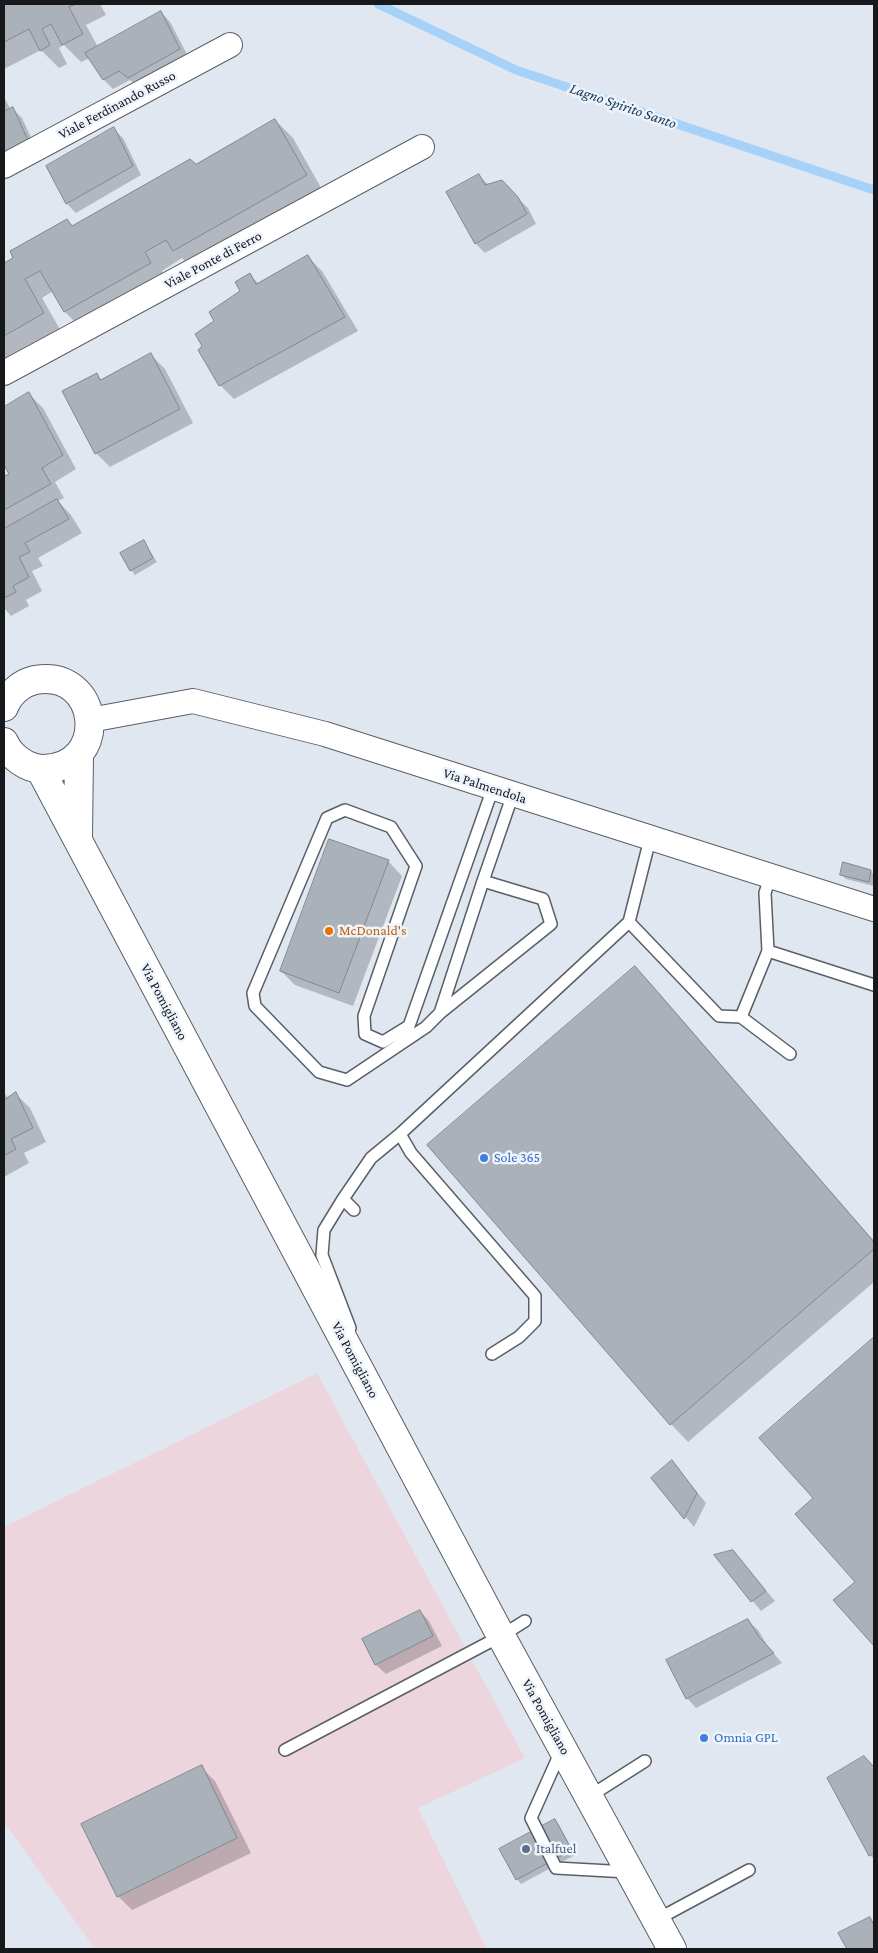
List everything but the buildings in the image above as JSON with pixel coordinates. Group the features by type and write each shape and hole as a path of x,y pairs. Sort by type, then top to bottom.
{"main road":[{"path":"4,742 13,756 26,765 40,769 56,768 70,762 79,754 86,744 90,732 87,707 70,686 57,680 44,679 30,682 8,692"},
{"path":"78,840 79,754"},
{"name":"Via Pomigliano","path":"40,769 501,1636 672,1949"}],"street":[{"name":"Viale Ferdinando Russo","path":"4,166 230,45"},
{"name":"Viale Ponte di Ferro","path":"4,373 422,147"},
{"name":"Via Palmendola","path":"90,720 193,701 325,734 874,909"}],"lane":[{"path":"483,881 543,899 551,924 440,1013 426,1027 347,1080 319,1072 255,1006 253,993 327,818 345,810 391,827 416,866 364,1016 365,1034 383,1042 409,1026 503,791"},
{"path":"440,1013 483,881 503,791"},
{"path":"346,1344 350,1326 322,1255 324,1230 371,1158 400,1134 629,922 650,839"},
{"path":"741,1017 768,951 765,893 770,877"},
{"path":"629,922 719,1016 741,1017 790,1054"},
{"path":"768,951 874,985"},
{"path":"400,1134 411,1153 535,1296 535,1321 519,1337 492,1354"},
{"path":"343,1199 354,1210"},
{"path":"285,1750 501,1636 525,1621"},
{"path":"563,1747 531,1818 556,1868 630,1872"},
{"path":"590,1796 645,1761"},
{"path":"656,1920 749,1870"}],"shaded area":[{"path":"317,1373 525,1758 418,1808 487,1949 95,1949 4,1822 4,1527"}],"waterway":[{"name":"Lagno Spirito Santo","path":"378,4 516,70 874,190"}],"place":[{"name":"McDonald's","path":"329,931"},
{"name":"Sole 365","path":"484,1158"},
{"name":"Omnia GPL","path":"704,1738"},
{"name":"Italfuel","path":"526,1849"}]}
